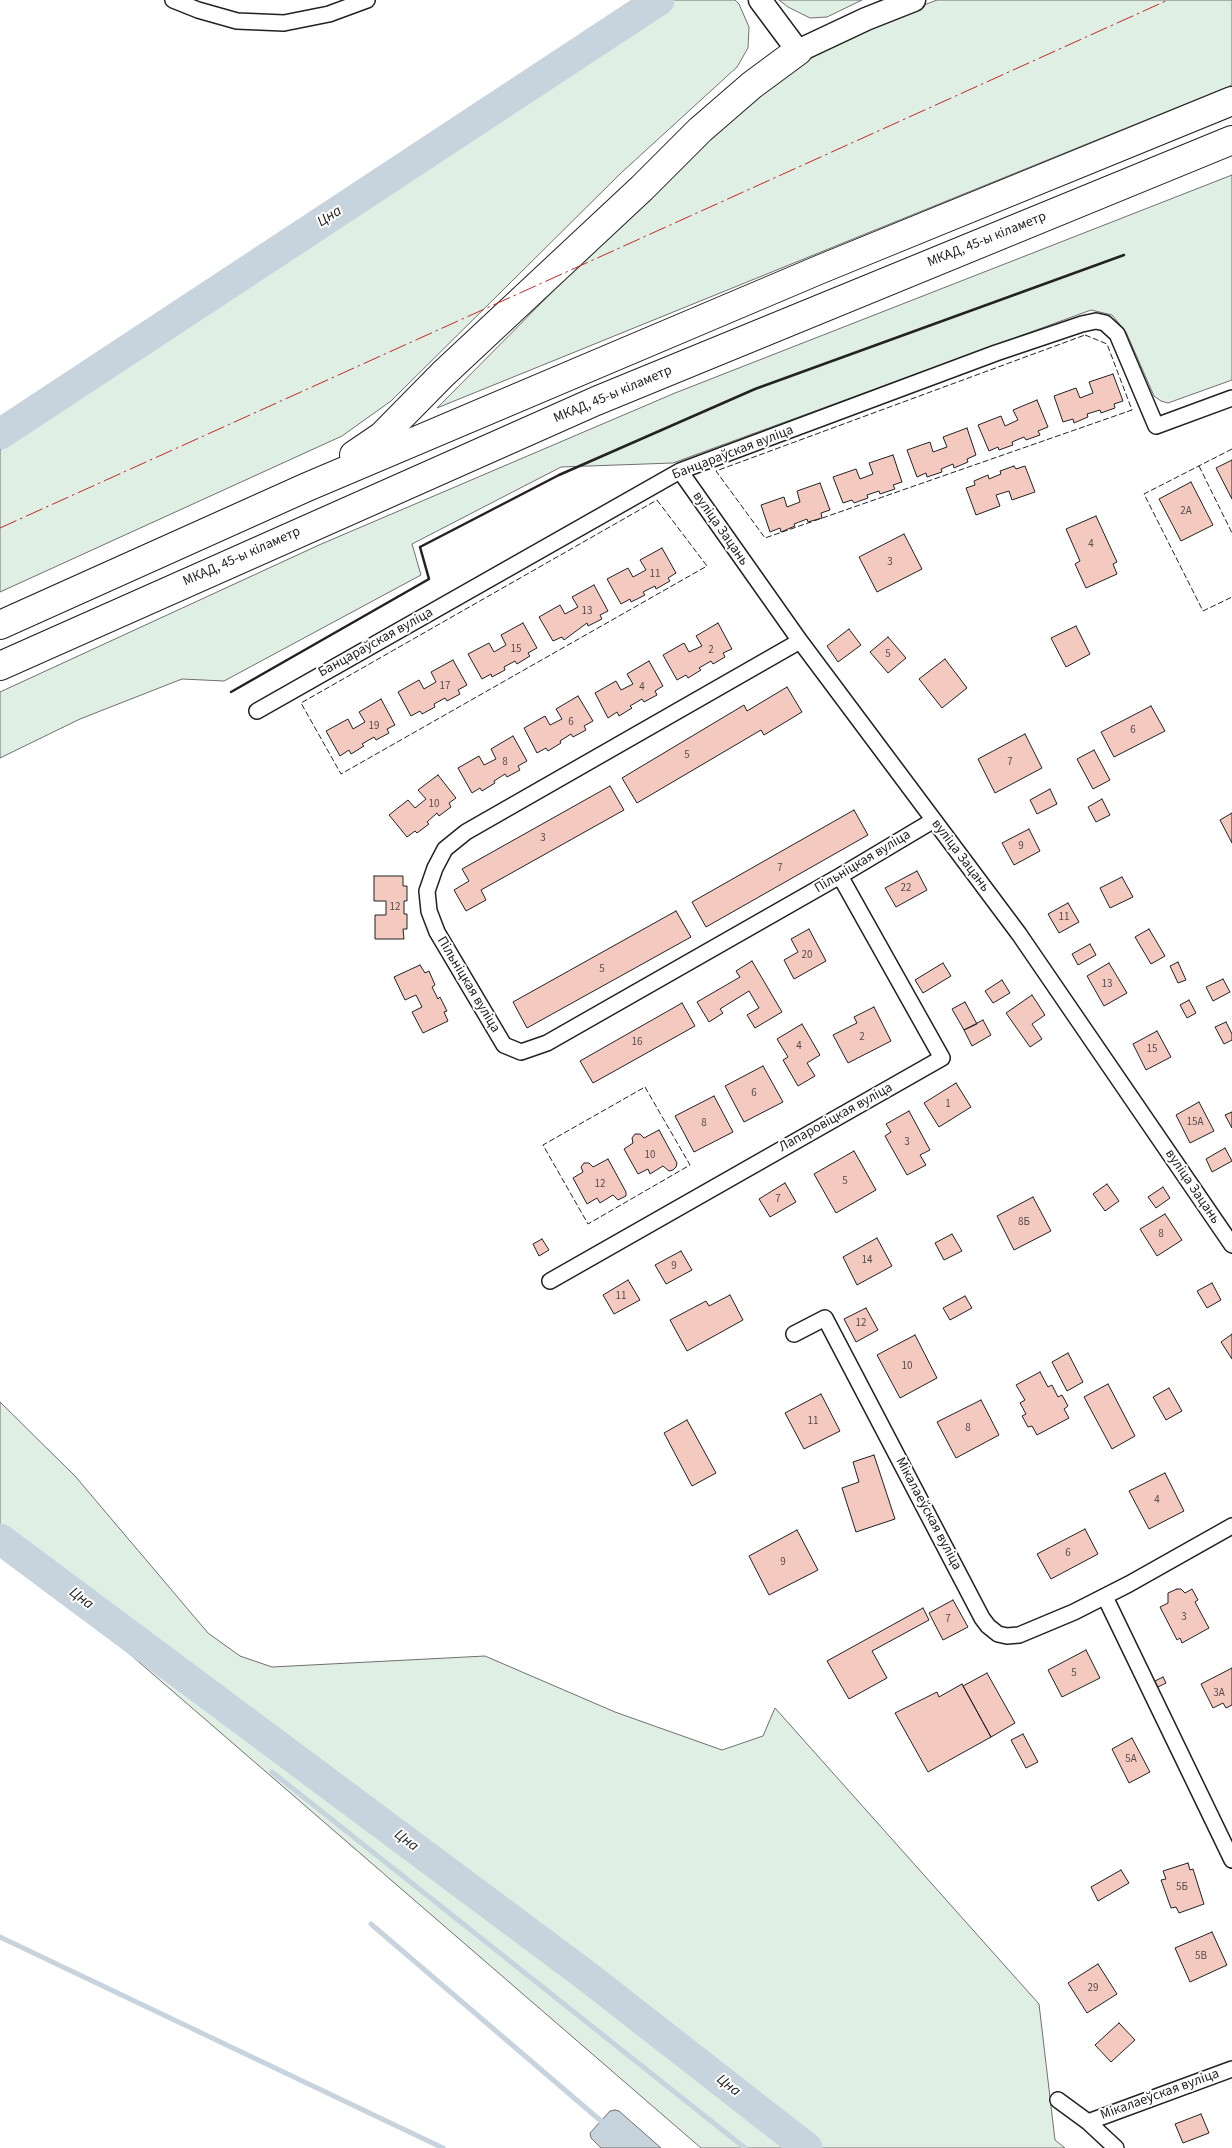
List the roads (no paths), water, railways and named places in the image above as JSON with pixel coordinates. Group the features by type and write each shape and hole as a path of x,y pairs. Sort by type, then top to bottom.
{"highway":[{"path":"307,487 382,436 443,374 642,188 700,130 752,85 798,52"},
{"path":"0,625 307,487 821,269 1232,101"},
{"name":"МКАД, 45-ы кіламетр","path":"0,666 596,401 1232,140"}],"street":[{"path":"173,0 198,10 237,21 284,23 329,14 367,0"},
{"path":"760,0 798,52 866,18 914,0"},
{"name":"Банцараўская вуліца","path":"257,711 680,471 996,353 1096,320 1105,323 1117,334 1156,426 1232,398"},
{"name":"вуліца Зацань","path":"680,471 800,642 1019,934 1232,1245"},
{"name":"Пільніцкая вуліца","path":"800,642 466,832 445,849 435,868 427,890 430,911 437,932 504,1045 521,1052 547,1043 840,876 934,820"},
{"name":"Лапаровіцкая вуліца","path":"550,1281 942,1058 840,876"},
{"name":"Мікалаеўская вуліца","path":"794,1334 825,1318 982,1618 993,1632 1007,1636 1019,1635 1105,1597 1232,1526"},
{"path":"1105,1597 1232,1860"},
{"name":"Мікалаеўская вуліца","path":"1088,2122 1232,2069"},
{"path":"1058,2100 1088,2122 1116,2148"}],"waterway":[{"name":"Цна","path":"0,434 659,0"},
{"name":"Цна","path":"0,1539 588,1977 807,2148"},
{"path":"272,1772 745,2148"},
{"path":"371,1924 601,2121"},
{"path":"0,1937 443,2148"}]}
